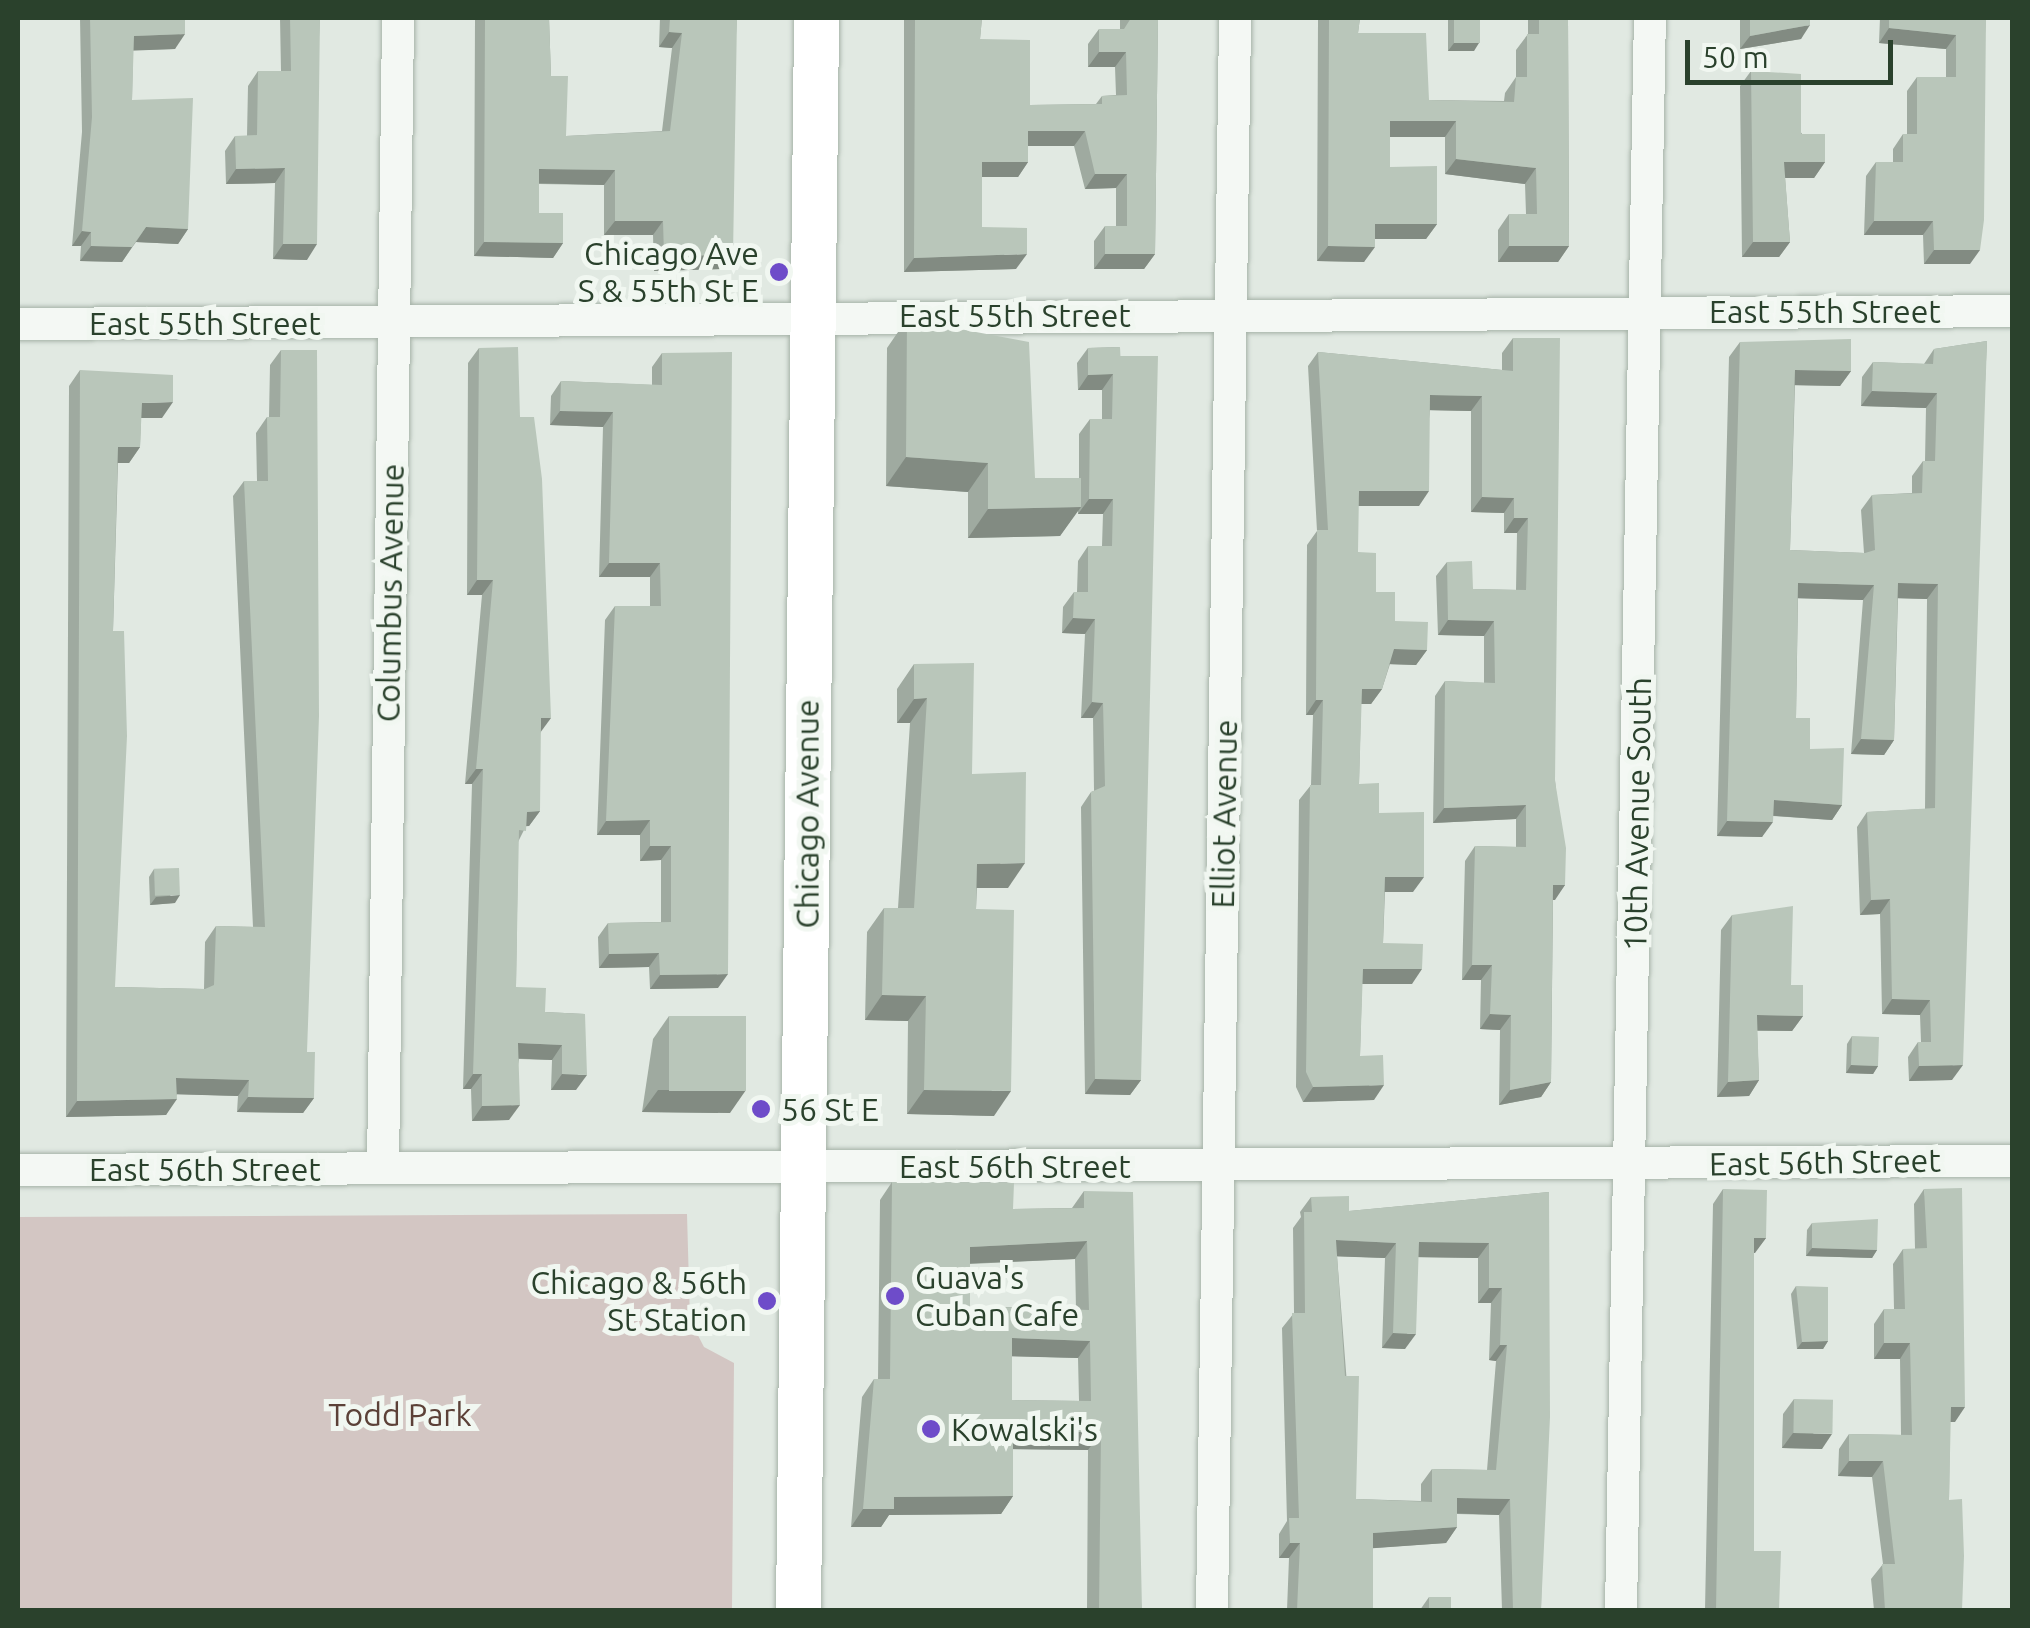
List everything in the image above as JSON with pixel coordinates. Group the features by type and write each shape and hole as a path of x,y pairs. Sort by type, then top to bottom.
{"street":[{"name":"Columbus Avenue","path":"383,1168 398,18"},
{"name":"Chicago Avenue","path":"798,1610 816,18"},
{"name":"Elliot Avenue","path":"1212,1610 1235,18"},
{"name":"10th Avenue South","path":"1622,1610 1650,18"},
{"name":"East 55th Street","path":"18,324 814,315 2012,311"},
{"name":"East 56th Street","path":"18,1170 2012,1160"}],"green space":[{"name":"Todd Park","path":"687,1214 690,1320 704,1347 734,1363 732,1610 18,1610 18,1217"}],"building":[{"path":"90,18 185,18 185,34 134,36 132,100 193,98 188,229 146,227 132,247 91,246 91,232 82,231 92,117"},
{"path":"290,18 320,18 317,244 283,244 285,168 236,169 235,136 257,135 258,71 291,71"},
{"path":"485,18 549,18 551,76 568,76 566,136 670,131 682,33 669,32 670,18 737,18 733,255 664,256 663,221 615,221 615,170 539,169 539,213 563,213 563,243 484,242"},
{"path":"915,18 982,18 980,39 1030,40 1030,105 1102,104 1102,96 1127,95 1126,52 1099,52 1099,29 1124,29 1131,18 1158,18 1155,254 1105,254 1105,226 1127,226 1127,174 1095,174 1085,131 1028,131 1028,162 982,162 982,227 1027,228 1027,254 914,258"},
{"path":"1329,18 1360,18 1358,33 1426,33 1429,100 1514,102 1516,77 1527,77 1527,34 1539,34 1539,18 1568,18 1569,246 1509,246 1509,214 1537,214 1536,168 1456,159 1456,121 1390,121 1390,167 1437,166 1437,224 1375,224 1375,247 1328,246"},
{"path":"1454,18 1480,18 1480,43 1454,43"},
{"path":"1750,18 1810,18 1810,25 1750,36"},
{"path":"1889,18 1986,18 1984,220 1980,250 1934,250 1933,221 1874,221 1876,162 1903,162 1903,134 1917,134 1917,77 1956,77 1956,35 1889,28"},
{"path":"1751,71 1801,74 1801,134 1825,134 1825,162 1784,162 1790,242 1753,242"},
{"path":"907,319 1029,342 1035,478 1081,478 1081,507 988,509 988,463 906,457"},
{"path":"1513,338 1560,338 1555,781 1566,848 1565,885 1553,885 1551,1082 1510,1090 1511,1015 1490,1014 1492,965 1472,965 1475,846 1526,847 1526,805 1444,808 1445,681 1495,683 1494,621 1448,620 1447,562 1472,561 1473,589 1526,590 1528,518 1514,518 1514,498 1482,497 1482,396 1430,395 1429,491 1359,491 1358,552 1376,553 1376,592 1395,592 1395,621 1428,622 1427,650 1394,649 1382,689 1362,689 1359,784 1379,783 1379,813 1424,812 1424,877 1385,877 1383,943 1423,944 1422,969 1363,969 1360,1056 1383,1055 1384,1085 1313,1087 1306,1072 1310,785 1321,785 1323,700 1316,700 1317,530 1328,530 1318,352 1513,371"},
{"path":"1851,339 1851,371 1795,370 1790,550 1875,550 1872,495 1922,493 1923,461 1935,461 1937,393 1872,391 1873,362 1933,364 1934,349 1987,341 1963,1065 1919,1066 1918,1042 1931,1042 1930,1000 1892,999 1890,899 1871,900 1867,812 1935,808 1938,584 1898,583 1894,740 1861,739 1874,585 1798,583 1796,718 1810,718 1810,749 1844,748 1842,805 1774,800 1773,822 1727,821 1740,342"},
{"path":"518,347 520,417 534,417 542,479 551,718 541,718 540,811 527,812 526,831 519,830 516,987 546,988 545,1012 585,1014 587,1075 562,1074 562,1045 518,1043 520,1105 482,1106 482,1074 473,1074 483,769 476,769 493,580 477,580 479,348"},
{"path":"1120,347 1120,356 1158,356 1141,1080 1095,1079 1091,792 1105,786 1103,703 1092,702 1095,619 1073,618 1074,592 1088,592 1088,546 1112,546 1113,499 1089,499 1090,419 1112,419 1113,374 1088,375 1088,348"},
{"path":"281,350 317,350 319,716 307,1052 315,1052 314,1098 248,1097 249,1080 176,1078 177,1099 77,1101 80,370 173,375 173,402 142,403 140,447 118,447 113,631 124,631 127,736 115,987 205,989 214,985 216,926 265,927 244,481 268,481 267,417 280,417"},
{"path":"732,352 728,974 660,975 659,953 609,954 608,923 671,922 671,846 650,846 650,820 606,821 615,606 661,606 660,563 609,563 613,412 560,411 561,381 662,385 662,353"},
{"path":"974,663 972,774 1026,772 1025,863 977,864 976,909 1014,910 1011,1091 924,1090 926,996 882,995 884,908 914,908 927,698 914,699 914,664"},
{"path":"179,868 180,895 155,896 154,869"},
{"path":"1793,906 1791,985 1803,985 1803,1016 1757,1015 1759,1080 1728,1082 1732,915"},
{"path":"669,1016 746,1016 746,1091 669,1091"},
{"path":"1852,1036 1879,1037 1878,1066 1851,1065"},
{"path":"892,1182 1014,1183 1013,1209 1084,1208 1084,1191 1133,1192 1142,1610 1099,1610 1101,1432 1013,1431 1013,1496 894,1497 894,1509 863,1509 874,1379 890,1379","holes":["1087,1241 1089,1310 970,1306 970,1247","1012,1338 1090,1341 1091,1401 1012,1400"]},
{"path":"1962,1188 1965,1407 1951,1407 1949,1500 1962,1499 1962,1610 1885,1610 1882,1564 1895,1564 1883,1461 1849,1461 1849,1434 1912,1435 1910,1343 1884,1343 1884,1309 1905,1309 1903,1249 1927,1248 1924,1189"},
{"path":"1723,1189 1767,1190 1766,1238 1754,1238 1754,1551 1781,1551 1779,1610 1716,1610"},
{"path":"1549,1192 1550,1417 1541,1610 1513,1610 1510,1499 1457,1498 1457,1527 1373,1533 1373,1610 1297,1610 1300,1543 1290,1543 1289,1518 1299,1518 1292,1313 1305,1313 1304,1212 1312,1212 1311,1197 1349,1196 1349,1211","holes":["1336,1240 1396,1243 1393,1333 1416,1334 1419,1242 1489,1243 1489,1288 1502,1288 1500,1345 1507,1345 1496,1470 1432,1469 1432,1502 1356,1499 1359,1376 1345,1376"]},
{"path":"1878,1219 1877,1250 1812,1248 1812,1223"},
{"path":"1796,1286 1828,1287 1828,1341 1802,1342"},
{"path":"1794,1399 1833,1400 1832,1434 1793,1433"},
{"path":"1429,1597 1451,1597 1451,1610 1429,1610"}],"place":[{"name":"Chicago Ave S & 55th St E","path":"779,272"},
{"name":"56 St E","path":"761,1109"},
{"name":"Guava's Cuban Cafe","path":"895,1296"},
{"name":"Chicago & 56th St Station","path":"767,1301"},
{"name":"Kowalski's","path":"931,1429"}]}
